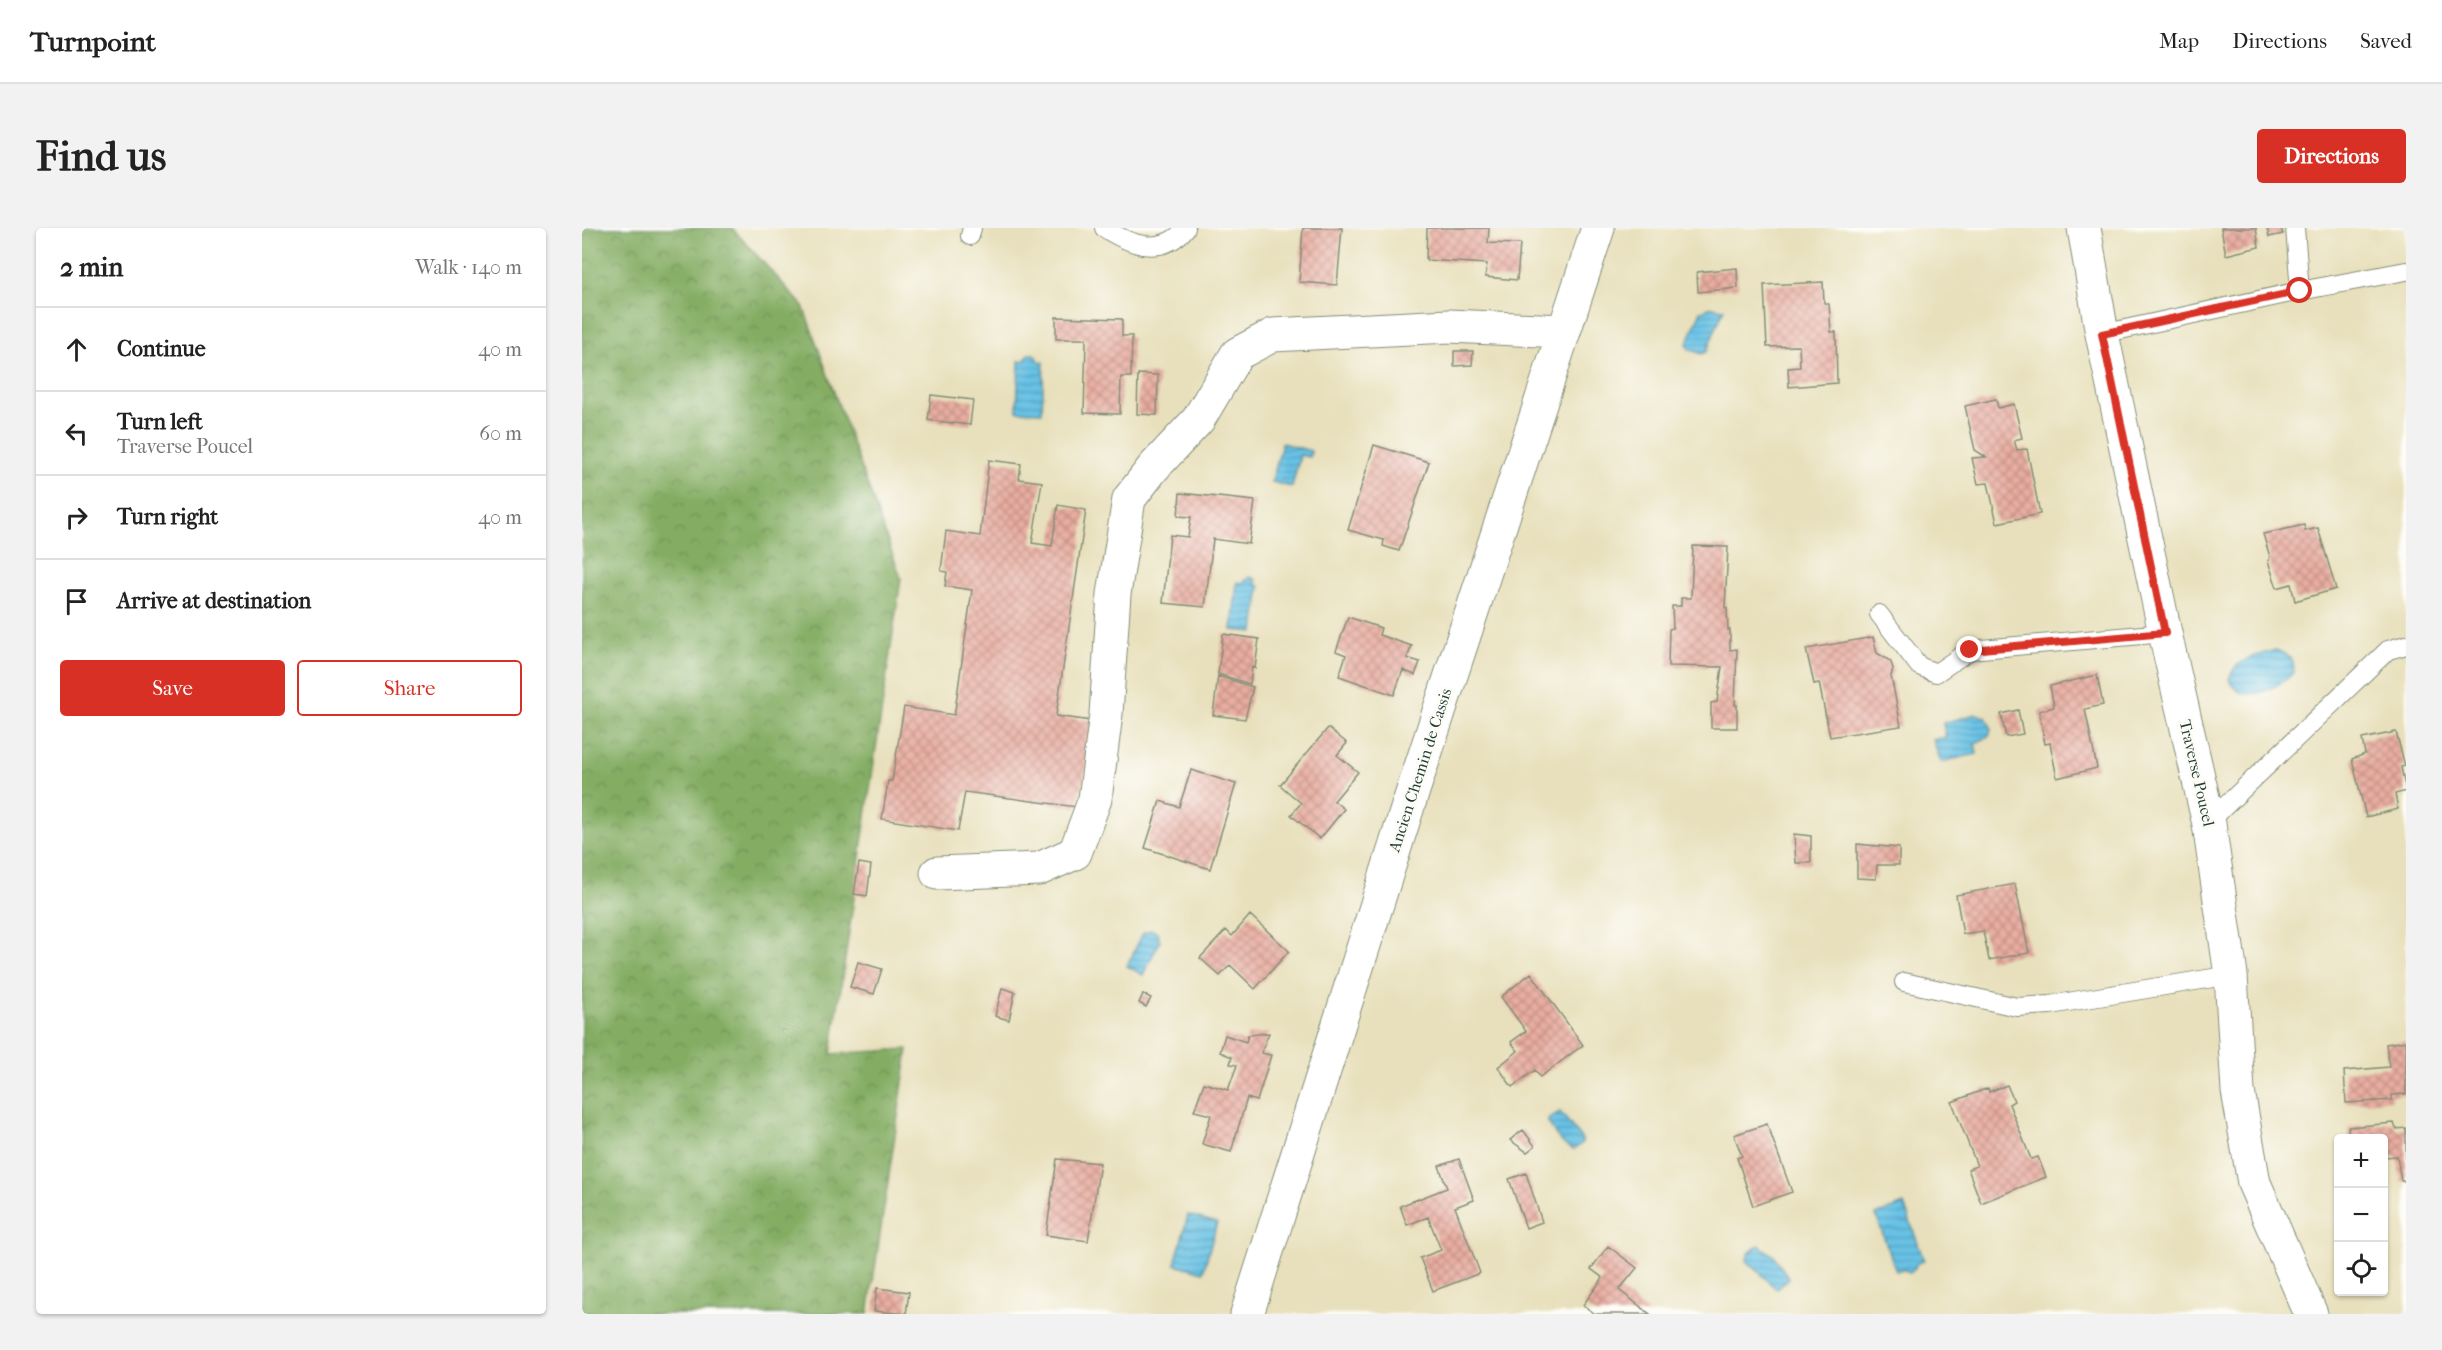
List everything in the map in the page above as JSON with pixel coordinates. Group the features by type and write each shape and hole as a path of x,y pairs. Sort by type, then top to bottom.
{"street":[{"name":"Ancien Chemin de Cassis","path":"1247,1314 1412,792 1598,228"},
{"name":"Traverse Poucel","path":"2084,228 2102,334 2165,633 2209,824 2231,975 2238,1091 2254,1183 2311,1314"},
{"path":"937,873 1039,869 1076,853 1095,799 1106,714 1114,594 1129,499 1153,468 1198,420 1237,354 1273,335 1449,326 1564,331"}],"lane":[{"path":"1104,228 1126,242 1155,246 1180,236 1186,228"},
{"path":"2295,228 2300,291"},
{"path":"2102,334 2406,270"},
{"path":"1879,614 1919,666 1936,673 1970,650 2165,633"},
{"path":"2209,824 2388,650 2406,645"},
{"path":"1904,982 2017,1007 2050,1005 2231,975"}],"green space":[{"path":"582,228 732,228 803,306 901,578 831,1054 908,1049 868,1314 582,1314"}],"water":[{"path":"1712,307 1724,309 1706,352 1701,354 1689,349 1687,344 1701,311"},
{"path":"1029,354 1034,354 1039,361 1044,362 1042,412 1017,411 1019,361 1024,361"},
{"path":"1282,443 1311,451 1310,457 1300,455 1292,487 1272,482"},
{"path":"1250,577 1256,580 1256,585 1260,586 1254,632 1232,630 1237,582 1242,583"},
{"path":"2276,650 2290,658 2294,672 2284,681 2263,691 2248,694 2236,689 2229,679 2236,666 2254,656"},
{"path":"1976,714 1986,717 1991,728 1989,736 1975,744 1977,754 1941,762 1933,740 1946,737 1943,723"},
{"path":"1151,930 1157,932 1160,941 1143,975 1127,966 1143,933"},
{"path":"1560,1112 1582,1139 1582,1143 1574,1150 1562,1142 1548,1122 1549,1118"},
{"path":"1904,1204 1924,1261 1917,1263 1914,1270 1909,1272 1903,1269 1896,1271 1876,1215"},
{"path":"1188,1215 1217,1223 1203,1272 1175,1264"},
{"path":"1759,1245 1774,1256 1789,1279 1777,1289 1747,1262 1748,1254"}],"building":[{"path":"1303,228 1342,228 1337,285 1299,282"},
{"path":"1427,228 1489,228 1488,243 1520,244 1517,280 1485,277 1487,264 1426,260"},
{"path":"2221,228 2256,228 2259,247 2226,255"},
{"path":"2267,228 2281,228 2283,234 2269,237"},
{"path":"1737,268 1738,288 1698,292 1697,272"},
{"path":"1823,282 1824,303 1829,304 1831,332 1836,332 1837,383 1789,387 1788,368 1800,367 1799,346 1767,347 1764,285"},
{"path":"1056,317 1122,319 1122,336 1132,336 1131,377 1121,377 1120,414 1084,413 1086,339 1056,339"},
{"path":"1454,351 1473,351 1472,365 1454,366"},
{"path":"1138,374 1158,375 1157,415 1137,414"},
{"path":"931,395 973,400 970,425 928,420"},
{"path":"1996,399 1998,408 2014,404 2022,438 2014,440 2017,450 2027,449 2040,514 1997,523 1988,483 1978,484 1972,458 1986,457 1975,450 1965,406"},
{"path":"1374,445 1429,462 1399,551 1383,546 1384,540 1348,530"},
{"path":"989,460 1021,464 1019,479 1042,482 1032,543 1052,546 1058,505 1086,510 1056,716 1098,722 1077,807 965,792 958,831 882,819 888,781 892,781 904,707 954,715 972,590 945,586 947,572 941,571 946,531 980,536"},
{"path":"1180,493 1255,501 1249,544 1213,539 1205,607 1163,603 1170,535 1188,537 1191,517 1178,516"},
{"path":"2304,525 2305,531 2318,528 2336,589 2295,601 2291,584 2277,588 2268,561 2270,557 2263,534"},
{"path":"1693,546 1728,547 1725,608 1727,608 1728,630 1730,630 1730,650 1737,649 1735,705 1737,705 1737,728 1711,728 1711,703 1717,702 1722,667 1668,666 1669,629 1673,628 1672,606 1681,606 1681,598 1691,598"},
{"path":"1348,617 1381,628 1379,635 1412,646 1407,658 1420,662 1415,675 1403,670 1394,695 1339,676 1346,655 1336,651"},
{"path":"1223,634 1259,639 1250,684 1218,674"},
{"path":"1873,637 1877,653 1890,661 1892,665 1891,676 1901,726 1830,737 1819,683 1814,684 1806,649"},
{"path":"2097,675 2103,705 2085,709 2097,768 2057,778 2050,743 2045,744 2039,711 2054,707 2050,686"},
{"path":"1218,676 1253,687 1245,719 1213,715"},
{"path":"2018,710 2023,734 2006,737 2001,714"},
{"path":"1328,728 1347,743 1337,755 1358,772 1334,801 1344,809 1320,839 1291,815 1301,803 1280,785"},
{"path":"2396,732 2405,766 2401,767 2406,791 2395,794 2398,809 2366,817 2352,759 2365,754 2362,739"},
{"path":"1191,770 1236,784 1210,869 1145,848 1160,801 1179,807"},
{"path":"1794,834 1811,836 1811,863 1796,863"},
{"path":"1857,844 1899,848 1899,865 1877,865 1876,879 1857,878"},
{"path":"859,863 871,865 867,896 854,894"},
{"path":"2015,884 2029,953 1989,960 1983,931 1963,934 1956,895"},
{"path":"1250,915 1289,951 1255,989 1230,965 1220,976 1200,958 1226,930 1232,936"},
{"path":"858,962 882,969 874,994 850,987"},
{"path":"1531,973 1583,1045 1540,1077 1535,1070 1512,1087 1498,1067 1518,1051 1511,1042 1526,1031 1501,997"},
{"path":"1002,988 1015,992 1009,1020 995,1016"},
{"path":"1143,994 1151,998 1146,1007 1139,1003"},
{"path":"1269,1033 1261,1053 1271,1055 1257,1101 1247,1098 1231,1152 1202,1144 1211,1115 1194,1111 1204,1083 1228,1090 1237,1065 1230,1064 1232,1057 1220,1052 1225,1035 1246,1042 1248,1035"},
{"path":"2406,1041 2406,1094 2392,1095 2392,1100 2346,1103 2344,1071 2389,1067 2386,1044"},
{"path":"2007,1085 2014,1101 2009,1104 2031,1159 2038,1157 2046,1177 1981,1203 1968,1169 1977,1166 1952,1102 1988,1088 1989,1092"},
{"path":"2394,1123 2396,1129 2406,1128 2406,1181 2401,1181 2397,1156 2388,1157 2388,1134 2349,1134 2348,1127"},
{"path":"1767,1124 1792,1192 1753,1206 1737,1158 1742,1156 1734,1135"},
{"path":"1523,1130 1535,1146 1527,1152 1510,1140"},
{"path":"1057,1159 1100,1163 1088,1241 1046,1235"},
{"path":"1459,1159 1474,1200 1455,1207 1480,1273 1433,1291 1420,1258 1441,1250 1428,1217 1407,1225 1400,1206 1447,1188 1439,1166"},
{"path":"1526,1173 1542,1222 1526,1228 1509,1179"},
{"path":"1608,1246 1637,1268 1619,1290 1650,1314 1595,1314 1583,1305 1603,1278 1591,1269"},
{"path":"877,1288 909,1292 906,1314 874,1311"}],"route":[{"path":"1970,650 2165,633 2102,334 2300,291"}]}
